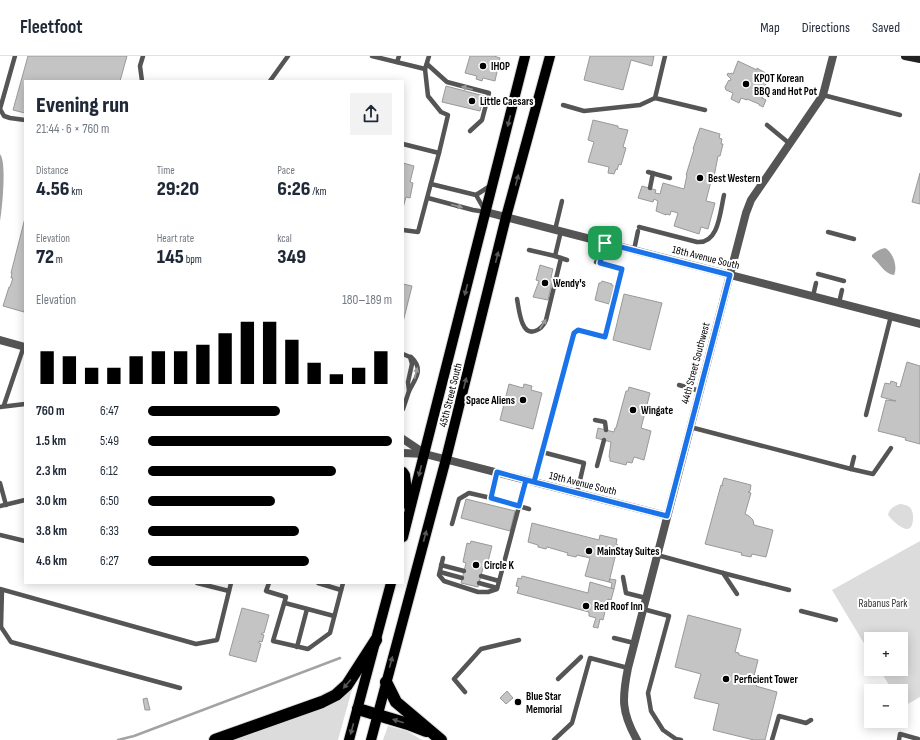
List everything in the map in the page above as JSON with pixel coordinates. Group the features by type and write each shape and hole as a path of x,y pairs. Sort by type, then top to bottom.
{"highway":[{"path":"215,740 322,702 336,695 347,685 376,640"},
{"path":"386,682 396,702 438,738"},
{"path":"358,709 408,724 438,738"}],"main road":[{"name":"45th Street South","path":"404,533 525,56"},
{"name":"45th Street South","path":"371,740 446,459 506,217 550,56"},
{"path":"904,56 920,59"},
{"path":"404,474 410,510"},
{"path":"349,740 391,584"}],"street":[{"name":"44th Street Southwest","path":"637,740 628,725 623,704 623,690 746,213 751,200 823,95 833,56"},
{"name":"18th Avenue South","path":"486,212 920,324"},
{"path":"0,340 24,347"},
{"name":"19th Avenue South","path":"404,440 424,454"},
{"name":"19th Avenue South","path":"404,453 424,454 446,459 667,516"}],"lane":[{"path":"15,56 0,109 4,116 24,120"},
{"path":"142,79 140,66 143,56"},
{"path":"271,80 288,56"},
{"path":"372,56 426,67 447,82 489,93 482,120 470,131"},
{"path":"397,62 399,56"},
{"path":"404,230 418,232 428,198 448,115 441,112 428,96 426,67 429,56"},
{"path":"655,98 665,56"},
{"path":"823,95 900,115"},
{"path":"563,105 584,111 640,105 655,98 705,110"},
{"path":"767,125 790,144"},
{"path":"404,144 439,153"},
{"path":"648,172 670,178"},
{"path":"650,188 653,173"},
{"path":"431,184 476,195 486,212"},
{"path":"476,195 493,184"},
{"path":"634,250 639,229 697,242 703,243 708,241 715,233 724,195"},
{"path":"428,198 486,212"},
{"path":"555,256 562,201"},
{"path":"828,232 854,239"},
{"path":"443,558 439,575 444,581 478,592 488,592 497,589 519,506 542,452 574,333 578,330 605,337 622,269 598,263 605,243"},
{"path":"529,250 568,260"},
{"path":"517,299 524,327 528,331 532,332 544,325 561,258"},
{"path":"818,274 844,281"},
{"path":"813,296 816,283"},
{"path":"839,303 842,290"},
{"path":"866,415 890,316"},
{"path":"24,347 2,406 24,404"},
{"path":"404,354 410,357 412,364 408,382 409,391 404,406"},
{"path":"678,385 700,391"},
{"path":"595,420 605,422 606,430"},
{"path":"690,427 873,474 891,448"},
{"path":"597,466 604,440"},
{"path":"542,452 584,463 577,493"},
{"path":"851,469 854,457"},
{"path":"491,498 497,472"},
{"path":"0,483 6,505"},
{"path":"452,524 459,499 469,493 530,508"},
{"path":"0,506 24,500"},
{"path":"0,535 24,541"},
{"path":"657,555 789,590"},
{"path":"441,565 464,571"},
{"path":"440,572 462,578"},
{"path":"723,572 737,594"},
{"path":"481,576 499,581"},
{"path":"622,578 626,593 646,598"},
{"path":"479,583 497,588"},
{"path":"201,584 229,591"},
{"path":"180,688 11,642 1,627 1,590 196,644 217,640 231,584"},
{"path":"268,584 266,591 286,597 274,642 308,649 330,633 343,584"},
{"path":"321,584 341,590"},
{"path":"285,603 334,616"},
{"path":"296,647 307,609"},
{"path":"643,609 669,616 648,693 651,711 663,730 676,739 681,740"},
{"path":"801,611 836,620"},
{"path":"614,638 634,643"},
{"path":"465,692 454,679 481,649 519,640"},
{"path":"558,679 581,657"},
{"path":"554,740 572,723 590,658 628,668"},
{"path":"772,740 779,716 806,722 811,720"},
{"path":"899,740 900,734 919,739"}],"green space":[{"path":"900,504 908,506 912,511 913,523 908,529 899,526 888,515 892,508"},
{"name":"Rabanus Park","path":"920,541 920,697 908,704 908,684 889,684 883,676 908,676 908,632 864,632 864,643 832,590"},
{"path":"353,686 338,740 229,740"},
{"path":"388,726 407,731 422,740 383,740"}],"shaded area":[{"path":"0,154 4,176 0,221"},
{"path":"885,248 894,260 894,275 887,273 872,257 872,255 879,250"}],"building":[{"path":"28,56 127,56 120,80 24,80 24,113 13,110"},
{"name":"IHOP","path":"470,56 494,56 500,58 495,81 483,78 482,81 476,79 477,76 465,73"},
{"path":"590,56 654,56 652,66 631,60 623,90 584,80"},
{"name":"KPOT Korean BBQ and Hot Pot","path":"738,61 757,70 757,68 769,75 763,92 765,93 762,98 766,100 763,107 747,99 741,98 739,103 731,99 733,93 726,90 725,87 731,79 727,75 728,73 733,74"},
{"path":"446,86 484,96 483,98 485,98 480,111 442,102"},
{"path":"593,120 628,130 623,147 626,148 621,165 619,164 614,174 608,173 609,167 588,162 594,142 588,140"},
{"name":"Best Western","path":"700,128 720,134 719,138 722,139 721,144 723,144 720,156 718,156 713,182 711,181 706,201 715,203 708,229 701,227 699,234 674,226 678,213 671,211 670,215 666,215 656,211 658,201 654,199 653,202 638,198 642,186 656,190 655,193 660,194 663,183 684,189 686,175"},
{"path":"404,163 414,166 410,182 413,183 410,198 406,197 404,204"},
{"path":"920,173 920,204 912,202"},
{"path":"24,222 24,312 3,306 13,278 11,278"},
{"name":"Wendy's","path":"540,265 553,269 551,277 553,278 548,300 533,297 539,281 536,280"},
{"path":"602,281 614,286 609,304 595,300 599,283"},
{"path":"404,284 412,286 404,318"},
{"path":"624,294 662,303 650,350 613,340"},
{"path":"907,362 920,366 920,444 905,440 906,438 878,431 886,400 896,401 881,397 885,383 890,384 891,381 897,383 896,386 900,387"},
{"name":"Space Aliens","path":"509,384 523,388 524,384 532,386 531,390 542,393 533,429 500,420"},
{"name":"Wingate","path":"629,387 650,393 641,428 651,431 644,460 634,457 632,463 627,462 626,465 610,461 609,457 611,442 596,438 598,428 614,432 626,391 628,391"},
{"path":"724,478 751,485 750,491 748,492 751,493 745,514 753,520 754,525 773,530 766,557 752,554 751,557 741,555 742,553 705,544 721,485 723,486 722,484"},
{"name":"Circle K","path":"466,499 515,511 510,531 461,518"},
{"name":"MainStay Suites","path":"532,523 599,540 600,535 617,539 616,544 618,545 609,582 585,576 590,558 577,555 576,557 567,555 568,553 547,547 546,549 538,547 538,545 528,542"},
{"name":"Circle K","path":"471,541 492,546 486,569 483,568 478,587 461,583 466,563 463,562 467,543 470,544"},
{"name":"Red Roof Inn","path":"522,576 588,593 590,582 614,589 611,600 608,599 603,620 600,619 598,628 593,627 596,618 589,616 589,612 517,593 519,587 516,586 518,578 521,579"},
{"path":"610,579 616,580 614,589 611,588 612,583 609,582"},
{"path":"242,608 269,615 264,633 261,634 264,635 262,642 259,641 261,644 256,662 229,655"},
{"name":"Perficient Tower","path":"688,615 741,629 735,652 739,653 739,655 758,660 752,684 777,692 765,740 754,740 713,730 719,704 694,698 701,674 675,667"},
{"path":"507,691 513,698 506,704 500,698"},
{"path":"147,698 150,710 145,710 143,699"}],"waterway":[{"path":"118,740 134,736 340,658"}],"place":[{"name":"IHOP","path":"483,66"},
{"name":"KPOT Korean BBQ and Hot Pot","path":"746,84"},
{"name":"Little Caesars","path":"472,101"},
{"name":"Best Western","path":"700,178"},
{"name":"Wendy's","path":"545,283"},
{"name":"Space Aliens","path":"523,400"},
{"name":"Wingate","path":"633,410"},
{"name":"MainStay Suites","path":"589,551"},
{"name":"Circle K","path":"476,565"},
{"name":"Red Roof Inn","path":"586,606"},
{"name":"Perficient Tower","path":"726,679"},
{"name":"Blue Star Memorial","path":"518,702"}],"route":[{"path":"605,243 600,263 622,269 605,337 578,330 574,333 534,482 526,480 519,506 491,498 497,472 526,480 667,516 730,275 605,243"}]}
